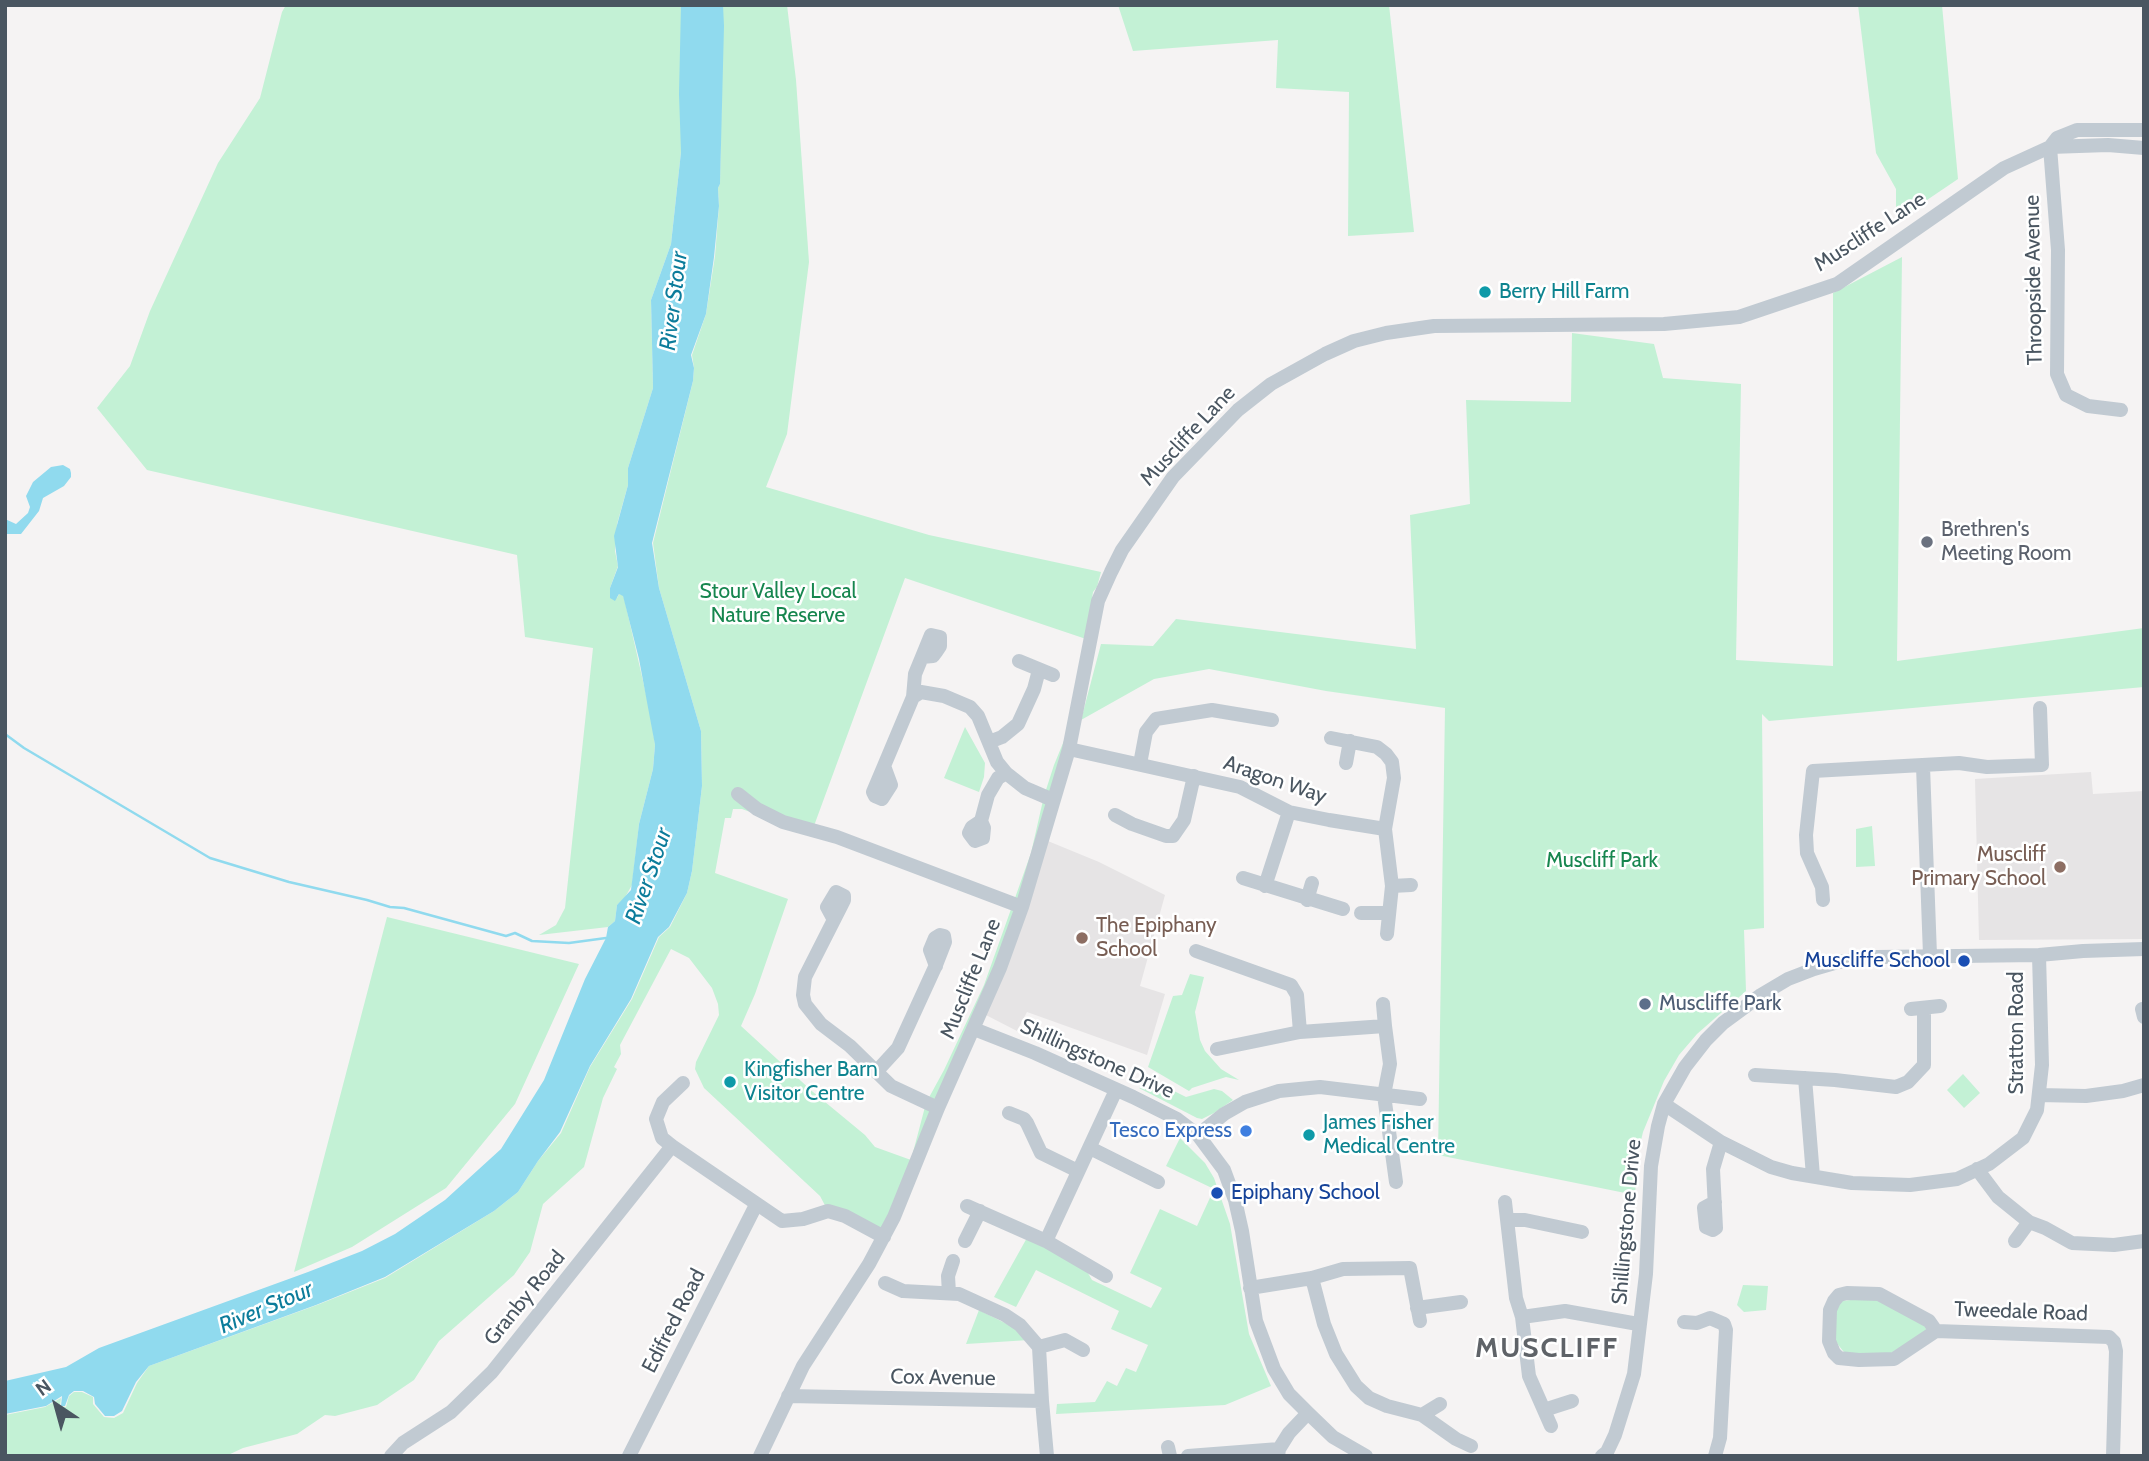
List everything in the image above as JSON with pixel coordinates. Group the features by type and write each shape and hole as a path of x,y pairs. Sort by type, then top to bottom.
{"street":[{"path":"2050,147 2057,138 2077,130 2144,130"},
{"name":"Muscliffe Lane","path":"760,1456 803,1366 884,1237 912,1178 938,1108 1000,968 1022,907 1069,749 1098,601 1122,550 1173,477 1238,410 1282,377 1354,341 1386,333 1453,326 1664,324 1739,317 1837,284 2004,168 2050,147 2108,145 2144,148"},
{"name":"Throopside Avenue","path":"2050,147 2058,250 2057,374 2066,395 2088,406 2120,410"},
{"path":"884,766 914,697 915,674 922,657"},
{"path":"1019,661 1054,675"},
{"path":"989,742 1002,737 1018,724 1034,689 1039,670"},
{"path":"914,697 921,692 944,696 970,707 978,716 997,762 1006,773 1025,788 1053,800"},
{"path":"1823,901 1822,887 1807,853 1809,771 1959,763 1987,767 2042,765 2040,708"},
{"path":"1140,764 1146,732 1156,719 1212,710 1272,720"},
{"path":"1331,738 1377,747 1392,762 1394,778 1385,828 1392,886 1387,934"},
{"path":"1346,763 1350,741"},
{"name":"Aragon Way","path":"1069,749 1240,787 1289,812 1385,828"},
{"path":"1923,766 1930,955"},
{"path":"981,821 988,795 998,778 1006,773"},
{"path":"1115,815 1176,841 1184,820 1194,776"},
{"path":"738,794 757,809 783,822 837,838 1022,907"},
{"path":"1265,886 1289,812"},
{"path":"1243,878 1343,909"},
{"path":"1307,900 1312,883"},
{"path":"1392,886 1411,885"},
{"path":"1361,913 1389,913"},
{"path":"834,920 805,977 805,1004 821,1024 850,1046 891,1086 938,1108"},
{"name":"Shillingstone Drive","path":"1607,1454 1634,1374 1646,1274 1651,1166 1656,1132 1664,1104 1685,1067 1706,1040 1734,1014 1788,979 1838,962 1877,957 2039,955 2144,949"},
{"path":"1196,951 1291,985 1297,995 1300,1032"},
{"name":"Stratton Road","path":"1664,1104 1721,1142 1771,1167 1852,1183 1910,1185 1957,1179 1989,1164 2023,1138 2037,1110 2042,1065 2039,955"},
{"path":"876,1072 898,1048 936,966"},
{"path":"1383,1004 1390,1064 1384,1095 1395,1182"},
{"path":"1755,1075 1896,1087 1908,1082 1924,1065 1918,1008 1940,1006"},
{"path":"1217,1049 1300,1032 1385,1026"},
{"name":"Shillingstone Drive","path":"974,1029 1116,1090 1177,1119 1198,1135 1224,1170 1235,1200 1256,1321 1274,1369 1289,1394 1333,1437 1366,1456"},
{"path":"1805,1078 1813,1176"},
{"path":"683,1083 663,1102 656,1119 662,1139 782,1221 803,1219 828,1211 884,1237"},
{"path":"2039,1095 2086,1096 2144,1085"},
{"path":"1198,1135 1224,1114 1245,1102 1279,1091 1320,1087 1420,1098"},
{"path":"1046,1241 1116,1090"},
{"path":"1009,1113 1024,1119 1041,1153 1079,1171"},
{"path":"1715,1202 1713,1169 1721,1142"},
{"name":"Granby Road","path":"391,1456 403,1443 451,1412 492,1372 673,1146"},
{"path":"1090,1148 1158,1182"},
{"path":"1978,1169 1998,1197 2029,1222 2072,1243 2114,1245 2144,1241"},
{"path":"1505,1202 1516,1298 1522,1317 1529,1376 1551,1426"},
{"name":"Edifred Road","path":"629,1456 756,1205"},
{"path":"965,1241 973,1209 1046,1241 1106,1276"},
{"path":"1507,1220 1525,1220 1582,1232"},
{"path":"2015,1241 2029,1222"},
{"path":"949,1293 948,1276 953,1261"},
{"path":"1251,1288 1312,1278 1343,1269 1410,1268 1418,1315 1461,1302"},
{"path":"1312,1278 1324,1324 1336,1354 1356,1386 1369,1398 1387,1406 1422,1415 1456,1439 1471,1446"},
{"path":"885,1283 903,1291 959,1294 1005,1315 1020,1325 1039,1348 1047,1456"},
{"name":"Tweedale Road","path":"1937,1331 1929,1321 1879,1294 1847,1293 1834,1301 1830,1310 1829,1341 1839,1358 1894,1359 1937,1331 2109,1337 2114,1342 2116,1351 2113,1456"},
{"path":"1522,1317 1565,1311 1638,1324"},
{"path":"1684,1322 1697,1323 1710,1318 1724,1324 1726,1330 1720,1438 1715,1456"},
{"path":"1039,1348 1065,1340 1083,1350"},
{"name":"Cox Avenue","path":"788,1396 1042,1401"},
{"path":"1544,1410 1572,1401"},
{"path":"1422,1415 1440,1404"},
{"path":"1188,1456 1278,1452 1289,1433 1308,1413"}],"shaded area":[{"name":"Muscliff Primary School","path":"2091,772 2093,794 2144,791 2144,939 1979,940 1975,779"},
{"name":"The Epiphany School","path":"1043,839 1099,862 1165,895 1140,986 1165,994 1147,1055 1027,1012 1017,1031 982,1013"}],"green space":[{"path":"286,5 681,5 681,152 671,244 651,300 653,388 628,468 628,485 617,524 615,551 618,566 610,588 617,598 619,594 623,595 651,716 655,745 653,769 639,824 632,885 617,905 615,921 608,927 539,935 556,925 565,908 593,648 525,637 517,555 147,470 97,408 130,366 150,311 218,163 260,98"},
{"name":"Stour Valley Local Nature Reserve","path":"723,5 787,5 796,80 809,262 787,434 766,487 929,535 1101,572 1093,592 1086,639 905,578 811,834 742,809 733,809 731,818 725,818 715,873 788,899 741,1026 865,1135 875,1147 911,1160 926,1103 984,985 1031,853 1054,765 1077,709 1022,907 884,1237 828,1211 820,1196 704,1088 695,1069 696,1062 719,1015 718,1004 712,988 689,958 671,949 620,1045 621,1054 614,1067 617,1069 603,1098 584,1167 543,1204 530,1252 514,1275 439,1341 414,1380 377,1405 335,1416 325,1415 297,1434 243,1448 226,1456 5,1456 5,1415 45,1407 61,1398 60,1406 66,1407 69,1396 74,1392 82,1392 93,1397 93,1404 104,1417 114,1418 123,1413 137,1383 149,1366 385,1278 494,1211 518,1192 561,1133 590,1067 632,999 659,937 670,927 687,893 702,786 701,731 659,588 653,543 693,381 692,355 706,314 715,256 720,184"},
{"path":"1118,5 1389,5 1414,232 1348,236 1349,92 1276,88 1278,40 1133,51"},
{"path":"1858,5 1942,5 1958,179 1896,221 1896,189 1876,153"},
{"name":"Muscliff Park","path":"1902,257 1897,661 2144,628 2144,687 1769,721 1762,714 1764,928 1744,930 1746,991 1697,1034 1679,1055 1664,1081 1643,1132 1638,1153 1635,1195 1438,1155 1445,708 1326,691 1209,669 1154,679 1081,720 1101,644 1153,646 1176,619 1416,649 1410,515 1470,504 1466,400 1571,402 1572,333 1654,344 1663,378 1741,384 1736,660 1833,666 1833,293"},
{"path":"965,727 985,763 979,792 944,778"},
{"path":"1872,826 1875,866 1856,867 1856,829"},
{"path":"387,917 579,964 515,1104 446,1188 352,1247 294,1272"},
{"path":"1190,974 1204,977 1195,1012 1200,1040 1205,1051 1221,1069 1239,1080 1226,1077 1189,1091 1148,1067 1173,996 1182,995"},
{"path":"1963,1074 1980,1093 1964,1108 1947,1090"},
{"path":"1150,1079 1186,1097 1214,1089 1222,1091 1233,1100 1202,1119 1197,1118 1139,1088 1147,1086"},
{"path":"1180,1138 1205,1163 1214,1178 1230,1224 1249,1334 1271,1386 1225,1405 1056,1414 1057,1404 1095,1402 1107,1381 1117,1386 1126,1368 1136,1372 1148,1345 1111,1329 1119,1311 1036,1270 1016,1307 994,1297 1028,1236 1082,1263 1092,1280 1151,1308 1162,1288 1130,1273 1160,1209 1197,1226 1214,1189 1166,1166"},
{"path":"1743,1285 1768,1286 1766,1310 1744,1312 1737,1305"},
{"path":"1879,1297 1927,1327 1925,1332 1891,1353 1848,1354 1843,1351 1836,1342 1836,1306 1841,1301"},
{"path":"979,1310 1017,1329 1029,1340 966,1344"}],"water":[{"name":"River Stour","path":"681,5 723,5 724,26 720,184 714,257 706,314 691,355 693,381 652,543 659,588 701,731 702,786 687,893 669,927 658,937 631,999 590,1066 560,1132 518,1192 494,1211 385,1277 149,1366 136,1382 122,1411 114,1416 105,1416 95,1404 94,1397 83,1391 74,1391 69,1395 65,1406 61,1406 62,1396 46,1406 5,1414 5,1381 66,1367 99,1348 308,1272 362,1251 395,1234 445,1200 501,1149 544,1080 585,979 606,938 608,927 615,921 617,905 631,890 639,824 653,769 655,745 639,659 623,596 619,594 615,601 610,598 610,588 618,567 614,536 628,485 628,468 653,388 651,300 671,244 681,152"},
{"path":"63,465 70,469 71,473 64,486 43,498 39,511 21,534 5,534 5,519 16,524 28,513 30,507 26,496 33,482 51,467"}],"waterway":[{"path":"5,734 24,748 210,858 289,882 390,907 404,908 506,936 515,933 532,941 569,943 606,938"}],"place":[{"name":"Berry Hill Farm","path":"1485,292"},
{"name":"Brethren's Meeting Room","path":"1927,542"},
{"name":"Muscliff Primary School","path":"2060,867"},
{"name":"The Epiphany School","path":"1082,938"},
{"name":"Muscliffe School","path":"1964,961"},
{"name":"Muscliffe Park","path":"1645,1004"},
{"name":"Kingfisher Barn Visitor Centre","path":"730,1082"},
{"name":"Tesco Express","path":"1246,1131"},
{"name":"James Fisher Medical Centre","path":"1309,1135"},
{"name":"Epiphany School","path":"1217,1193"}],"district":[{"name":"MUSCLIFF","path":"1547,1349"}]}
